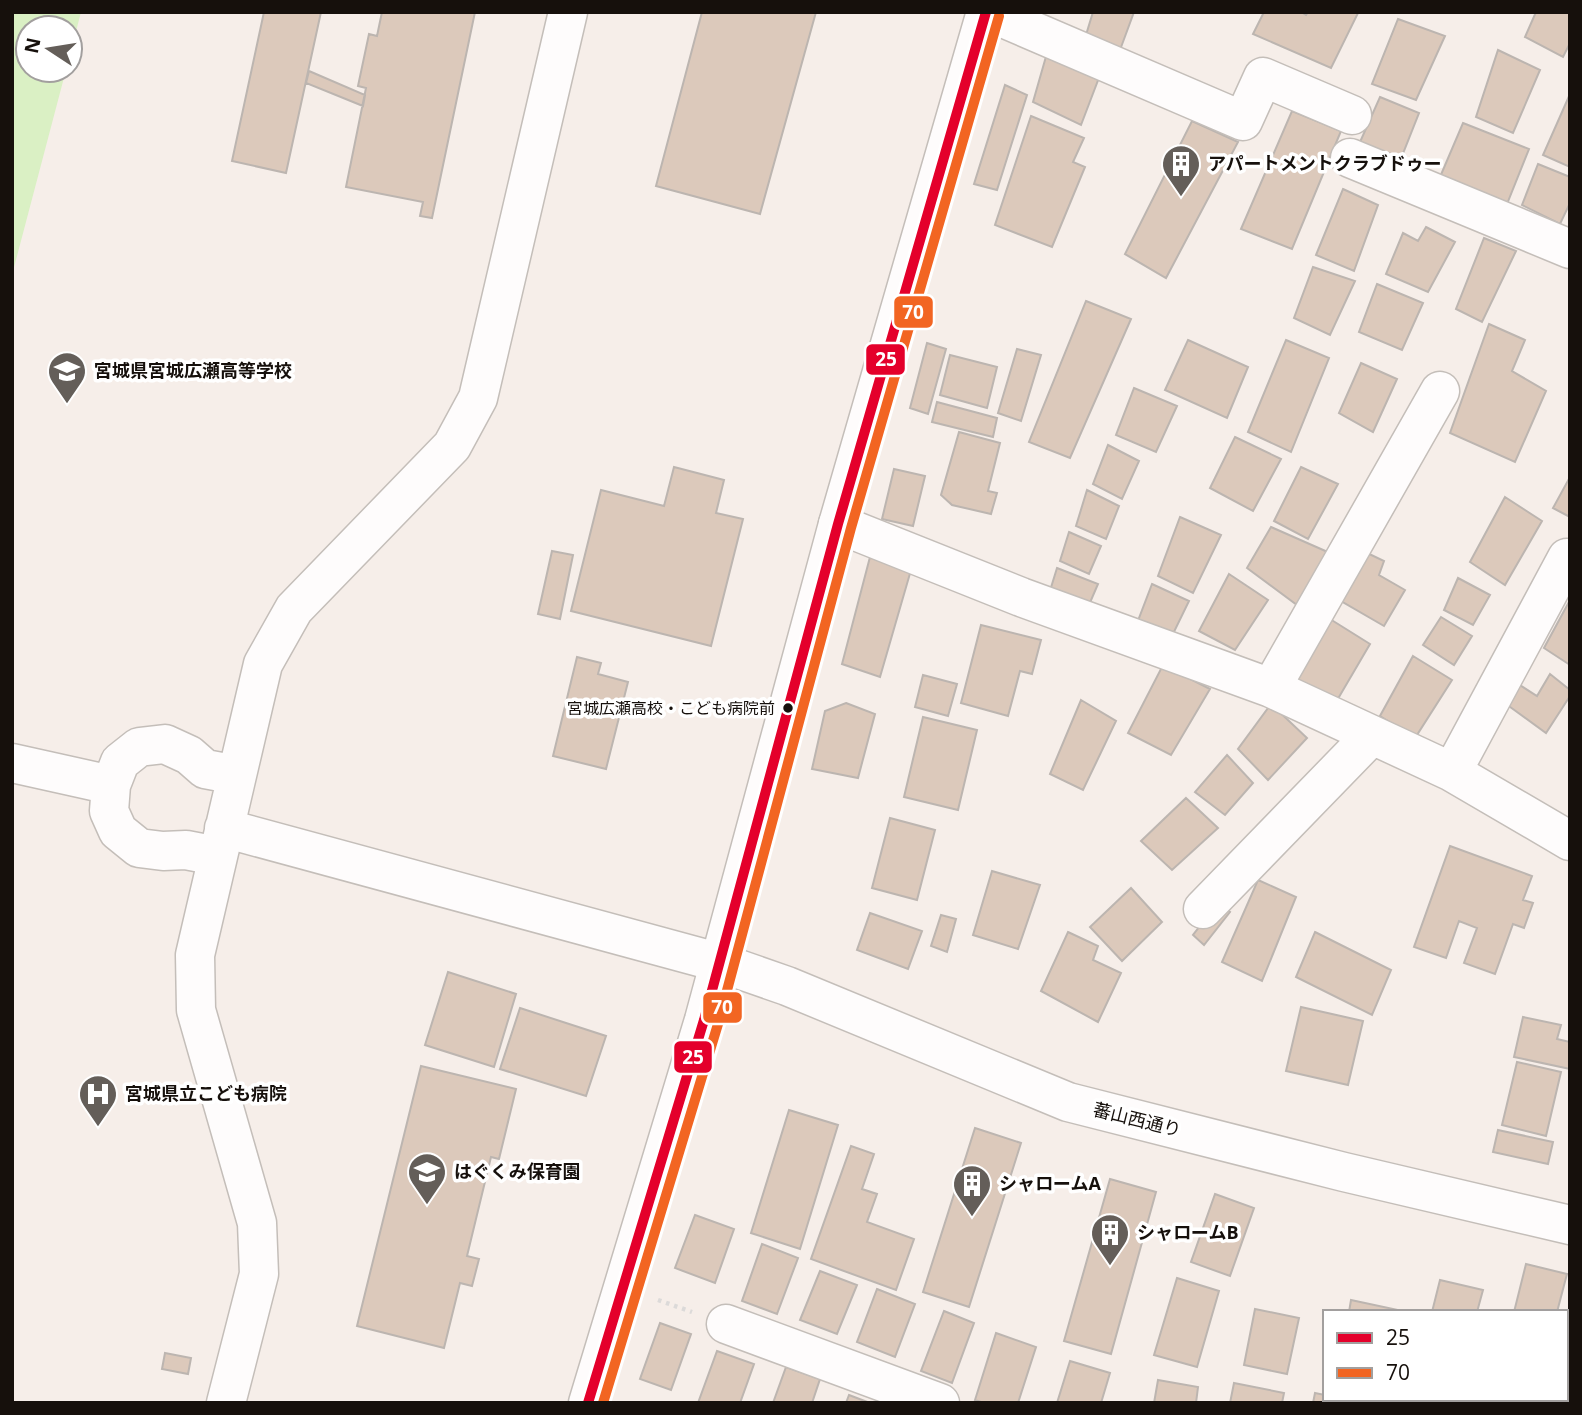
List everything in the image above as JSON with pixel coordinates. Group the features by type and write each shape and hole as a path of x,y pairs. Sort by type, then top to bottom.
{"main road":[{"path":"226,1403 258,1274 257,1223 196,1010 195,955 263,664 294,609 452,446 478,398 568,12"},
{"path":"588,1403 721,963 838,524 988,12 1243,121 1263,77 1352,115"},
{"path":"1350,158 1570,249"},
{"path":"1271,688 1440,391"},
{"path":"838,524 1021,597 1271,688 1452,772 1570,841"},
{"path":"1452,772 1567,558 1570,559"},
{"path":"1203,909 1372,735"},
{"path":"221,842 186,850 139,848 118,831 113,821 109,811 111,785 120,762 139,747 165,744 188,755 205,769 237,775"},
{"path":"12,763 111,785"},
{"name":"蕃山西通り","path":"221,842 721,963 788,986 1068,1102 1344,1172 1570,1225"},
{"path":"726,1324 940,1403"}],"green space":[{"path":"12,12 81,12 14,14 14,84 62,84 12,275"}],"building":[{"path":"264,12 321,12 286,173 232,161"},
{"path":"382,12 475,12 432,218 420,216 423,202 346,187 366,88 358,86 369,34 377,36"},
{"path":"702,12 816,12 760,214 656,186"},
{"path":"1093,12 1134,12 1120,50 1086,35"},
{"path":"1264,12 1301,12 1306,15 1308,12 1358,13 1331,68 1253,34"},
{"path":"1536,12 1570,12 1570,43 1563,57 1525,37"},
{"path":"1398,19 1445,36 1416,100 1372,84"},
{"path":"1498,50 1540,70 1513,133 1476,117"},
{"path":"1047,53 1100,75 1081,125 1033,102"},
{"path":"309,71 365,95 363,106 306,83"},
{"path":"1005,85 1027,95 997,190 974,184"},
{"path":"1570,94 1570,167 1543,155"},
{"path":"1380,97 1419,113 1396,171 1356,151"},
{"path":"1292,111 1341,131 1292,249 1241,229"},
{"path":"1031,116 1084,138 1073,162 1085,167 1052,247 995,225"},
{"name":"アパートメントクラブドゥー","path":"1192,121 1238,142 1166,278 1125,254"},
{"path":"1463,123 1529,149 1507,204 1440,177"},
{"path":"1538,164 1570,177 1570,203 1560,224 1522,205"},
{"path":"1343,189 1378,205 1354,271 1316,255"},
{"path":"1426,227 1455,242 1428,292 1386,274 1403,233 1418,241"},
{"path":"1484,238 1516,251 1482,322 1456,309"},
{"path":"1313,267 1355,281 1330,335 1294,318"},
{"path":"1377,284 1423,303 1402,350 1359,332"},
{"path":"1086,301 1131,319 1070,458 1029,442"},
{"path":"1489,324 1525,340 1512,371 1546,391 1515,462 1450,433"},
{"path":"1188,340 1248,367 1227,418 1165,390"},
{"path":"1286,340 1329,358 1291,452 1248,432"},
{"path":"927,343 946,349 928,414 910,408"},
{"path":"1017,349 1041,355 1021,421 998,413"},
{"path":"950,355 997,367 987,408 940,395"},
{"path":"1361,363 1397,379 1373,432 1339,413"},
{"path":"1134,388 1177,406 1156,452 1116,435"},
{"path":"937,402 997,418 993,437 932,422"},
{"path":"959,432 1000,443 988,491 997,493 991,514 952,505 941,495"},
{"path":"1235,437 1281,459 1253,511 1210,488"},
{"path":"1108,445 1139,461 1122,499 1093,484"},
{"path":"674,467 724,480 716,513 743,519 711,646 571,611 601,490 664,506"},
{"path":"1301,467 1338,484 1308,539 1274,521"},
{"path":"894,469 925,476 913,526 882,519"},
{"path":"1570,477 1570,517 1553,508"},
{"path":"1087,490 1119,506 1106,539 1076,526"},
{"path":"1505,497 1542,521 1505,585 1470,562"},
{"path":"1180,517 1221,535 1193,593 1158,576"},
{"path":"1271,527 1330,553 1297,605 1247,568"},
{"path":"1069,532 1101,546 1089,574 1060,561"},
{"path":"552,551 573,555 560,619 538,614"},
{"path":"1363,551 1384,561 1379,575 1405,590 1384,626 1341,601"},
{"path":"870,557 911,570 880,677 842,664"},
{"path":"1057,568 1098,584 1086,612 1049,594"},
{"path":"1229,574 1268,600 1235,650 1199,631"},
{"path":"1458,578 1490,595 1473,625 1444,610"},
{"path":"1152,584 1189,601 1171,638 1136,626"},
{"path":"1570,600 1570,665 1544,648"},
{"path":"1441,617 1472,636 1454,665 1423,645"},
{"path":"1330,619 1370,644 1332,709 1292,687"},
{"path":"981,625 1041,640 1032,674 1020,671 1008,716 961,703"},
{"path":"1413,656 1452,680 1415,738 1380,716"},
{"path":"577,657 601,663 598,674 628,682 606,769 553,756"},
{"path":"1163,665 1210,689 1171,755 1128,733"},
{"path":"1550,674 1570,690 1570,696 1546,733 1506,704 1515,682 1537,696"},
{"path":"923,675 957,684 948,716 915,707"},
{"path":"1081,700 1116,721 1083,790 1050,774"},
{"path":"846,703 875,714 858,778 812,769 825,711"},
{"path":"1271,704 1307,738 1268,780 1238,749"},
{"path":"923,717 977,730 958,810 904,797"},
{"path":"1227,755 1253,783 1225,815 1195,792"},
{"path":"1186,798 1218,828 1172,870 1141,841"},
{"path":"890,818 935,830 917,900 872,888"},
{"path":"1450,846 1532,876 1523,900 1533,903 1524,928 1513,924 1495,974 1464,963 1477,928 1459,921 1446,958 1414,947"},
{"path":"992,871 1040,885 1018,949 973,935"},
{"path":"1258,880 1296,897 1262,981 1222,962"},
{"path":"1131,888 1162,922 1122,961 1090,927"},
{"path":"1218,903 1230,912 1204,945 1193,935"},
{"path":"870,913 922,931 908,969 857,950"},
{"path":"941,915 956,919 947,952 931,946"},
{"path":"1068,932 1098,946 1093,960 1121,973 1098,1022 1041,991"},
{"path":"1315,932 1391,970 1372,1015 1296,977"},
{"path":"448,972 516,994 494,1067 425,1045"},
{"path":"1301,1007 1363,1021 1348,1085 1286,1071"},
{"path":"520,1008 606,1036 586,1096 500,1069"},
{"path":"1523,1017 1561,1025 1557,1039 1570,1042 1570,1069 1514,1057"},
{"path":"1517,1062 1561,1072 1546,1136 1502,1125"},
{"path":"421,1066 516,1089 499,1159 491,1157 467,1256 479,1259 472,1286 460,1283 444,1348 357,1326"},
{"path":"789,1110 838,1125 800,1249 751,1233"},
{"name":"シャロームA","path":"975,1128 1021,1143 969,1307 923,1292"},
{"path":"1498,1130 1553,1142 1548,1164 1493,1152"},
{"path":"851,1146 874,1154 862,1189 877,1194 867,1222 914,1239 896,1290 811,1259"},
{"name":"シャロームB","path":"1110,1179 1156,1192 1111,1354 1064,1341"},
{"path":"1215,1194 1254,1208 1230,1276 1191,1262"},
{"path":"695,1215 734,1229 715,1283 675,1268"},
{"path":"762,1244 798,1258 777,1314 742,1301"},
{"path":"1526,1264 1567,1274 1558,1310 1514,1310"},
{"path":"820,1271 857,1285 837,1334 800,1320"},
{"path":"1177,1278 1219,1291 1197,1367 1154,1355"},
{"path":"1440,1280 1483,1290 1478,1310 1432,1310"},
{"path":"877,1289 915,1304 895,1357 857,1342"},
{"path":"1351,1300 1398,1310 1349,1310"},
{"path":"1255,1309 1299,1318 1287,1374 1244,1365"},
{"path":"944,1311 974,1323 952,1383 921,1371"},
{"path":"660,1323 691,1334 671,1390 640,1379"},
{"path":"996,1333 1036,1347 1018,1403 984,1403 975,1400"},
{"path":"717,1351 754,1364 740,1403 698,1403"},
{"path":"165,1353 191,1358 188,1374 162,1369"},
{"path":"1070,1361 1110,1373 1101,1403 1057,1403"},
{"path":"786,1367 820,1379 812,1403 773,1403"},
{"path":"1158,1380 1198,1387 1196,1403 1154,1403"},
{"path":"1234,1383 1284,1393 1282,1403 1230,1403"},
{"path":"1570,1390 1570,1403 1551,1403 1568,1401"},
{"path":"1315,1393 1323,1395 1323,1401 1360,1401 1360,1403 1313,1403"},
{"path":"849,1395 870,1403 846,1403"}],"transit line":[{"name":"25","path":"588,1403 704,1020 838,524 986,12"},
{"name":"70","path":"603,1403 718,1024 851,528 999,16"}],"place":[{"name":"アパートメントクラブドゥー","path":"1181,198"},
{"name":"宮城県宮城広瀬高等学校","path":"67,405"},
{"name":"宮城広瀬高校・こども病院前","path":"788,708"},
{"name":"宮城県立こども病院","path":"98,1128"},
{"name":"はぐくみ保育園","path":"427,1206"},
{"name":"シャロームA","path":"972,1218"},
{"name":"シャロームB","path":"1110,1267"}]}
